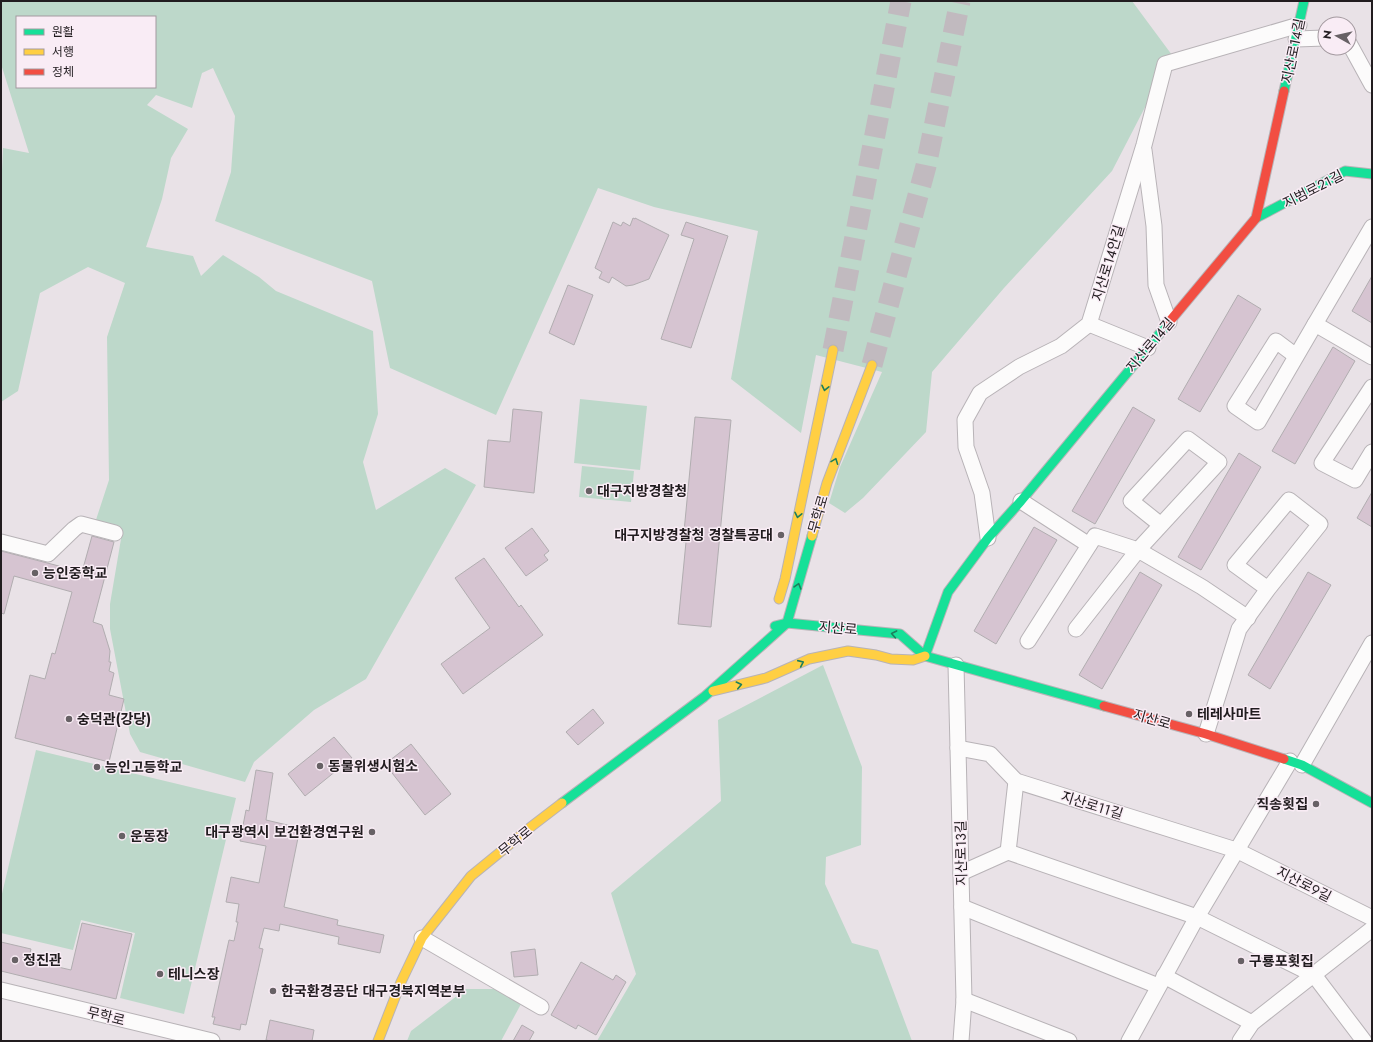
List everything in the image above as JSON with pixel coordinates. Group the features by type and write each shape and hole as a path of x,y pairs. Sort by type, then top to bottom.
{"main road":[{"name":"지산로14길","path":"925,656 948,592 988,538 1021,501 1256,218 1304,1"},
{"name":"지범로21길","path":"1256,218 1345,171 1372,174"},
{"name":"무학로","path":"753,654 775,612 785,580 833,350"},
{"name":"무학로","path":"378,1041 422,938 472,876 532,826 712,691 787,623 827,483 872,365"},
{"name":"지산로","path":"768,627 787,623 900,634 925,656 1206,734 1296,763 1372,803"},
{"name":"지산로","path":"766,678 809,659 848,651 891,659 913,660 925,656"},
{"name":"무학로","path":"712,691 766,678"}],"street":[{"path":"1297,32 1317,36"},
{"name":"지산로14안길","path":"1089,324 1144,146 1165,64 1297,32"},
{"path":"1356,56 1372,85"},
{"path":"1144,146 1154,226 1156,286 1170,322"},
{"path":"1296,356 1276,341 1235,406 1258,422 1372,227"},
{"path":"988,538 982,493 966,447 965,420 980,393 1018,367 1061,346 1089,324 1148,348"},
{"path":"1315,324 1372,357"},
{"path":"1372,387 1366,407 1322,463 1355,480 1372,452"},
{"path":"1076,629 1138,550 1219,462 1188,439 1131,501 1161,525"},
{"path":"1206,734 1239,629 1268,589 1320,524 1289,500 1235,565 1268,589"},
{"path":"1021,501 1089,545"},
{"path":"1,542 48,554 81,524 115,533"},
{"path":"1028,641 1095,536 1138,550 1202,587 1248,618"},
{"path":"1129,1041 1161,981 1236,850 1296,763 1372,643"},
{"name":"지산로13길","path":"956,665 964,1000 961,1041"},
{"name":"지산로11길","path":"958,748 990,754 1016,781 1236,850"},
{"path":"1008,852 1016,781"},
{"name":"지산로9길","path":"1236,850 1372,918"},
{"path":"961,873 1008,852 1197,918 1314,975 1364,1041"},
{"path":"962,907 1161,981 1252,1023"},
{"path":"1240,1041 1252,1023 1372,929"},
{"path":"422,938 541,1007"},
{"name":"무학로","path":"1,990 212,1041"},
{"path":"964,1000 1069,1041"}],"green space":[{"path":"1,1 1132,1 1172,55 1112,171 1004,288 932,372 926,432 863,498 845,513 829,503 840,467 882,372 816,355 801,433 731,379 758,231 654,207 598,188 496,415 390,368 372,281 215,221 231,172 235,116 213,68 202,73 192,108 156,95 147,105 188,129 171,158 162,199 146,247 193,256 201,276 223,255 259,277 276,291 373,331 378,414 363,462 376,510 445,468 476,485 366,679 314,710 254,762 245,782 140,752 130,734 110,629 110,604 121,539 93,529 109,480 107,337 125,283 88,267 40,293 18,391 1,402 1,193 3,148 29,153 1,64"},
{"path":"580,399 647,406 640,470 574,463"},
{"path":"582,466 634,471 631,502 579,497"},
{"path":"823,665 862,767 861,845 826,857 825,884 852,943 878,950 912,1041 597,1041 636,974 611,893 721,801 718,720"},
{"name":"운동장","path":"36,750 236,798 184,1014 120,998 135,933 81,920 73,950 1,933 1,898"},
{"path":"466,989 494,989 521,1004 501,1041 407,1041 411,1031"}],"building":[{"path":"633,218 669,235 649,279 626,286 612,277 609,283 599,278 602,272 595,268 613,222 621,226 623,222 630,226"},
{"path":"686,222 728,236 691,348 661,339 694,239 681,235"},
{"path":"1372,276 1372,323 1352,311"},
{"path":"568,285 593,295 574,345 549,333"},
{"path":"1238,295 1261,309 1200,412 1178,399"},
{"path":"1333,347 1355,361 1295,464 1272,451"},
{"path":"1133,407 1155,420 1095,524 1072,511"},
{"path":"513,409 542,412 534,493 484,487 488,440 510,442"},
{"path":"695,417 731,420 711,627 678,624 686,542 683,542"},
{"path":"1239,453 1261,467 1201,570 1178,557"},
{"path":"1372,492 1372,527 1357,518"},
{"path":"1034,527 1057,540 996,644 974,631"},
{"path":"532,528 549,551 544,555 548,560 526,576 505,548"},
{"path":"92,536 114,542 93,622 102,625 110,651 109,662 111,662 109,671 114,673 109,695 124,699 109,762 15,738 30,675 45,679 52,653 55,654 72,592 14,576 4,614 1,613 1,551 82,572"},
{"path":"484,558 519,607 521,605 543,635 463,694 441,664 490,628 455,578"},
{"path":"1140,572 1162,585 1102,689 1079,675"},
{"path":"1308,572 1331,585 1270,689 1248,675"},
{"path":"593,709 604,723 578,745 566,732"},
{"name":"동물위생시험소","path":"334,737 352,758 305,796 288,774"},
{"path":"411,744 451,794 425,815 385,764"},
{"path":"256,770 273,773 266,820 300,828 284,907 338,920 337,925 384,935 380,953 338,944 339,937 280,924 279,931 264,928 259,948 263,949 246,1025 241,1024 240,1030 213,1024 215,1017 212,1017 229,940 234,941 238,922 236,922 239,904 226,902 231,877 259,883 266,846 240,841 246,810 249,811"},
{"path":"82,923 132,934 116,999 1,971 1,942 31,949 28,960 71,970"},
{"path":"535,949 538,975 514,977 511,952"},
{"path":"581,962 613,980 616,975 626,982 596,1035 578,1025 576,1029 551,1015"},
{"path":"270,1020 314,1030 312,1041 266,1040"},
{"path":"522,1025 534,1032 529,1041 513,1041"}],"tunnel":[{"path":"833,350 901,1"},
{"path":"872,365 926,166 960,1"}],"traffic: fast":[{"path":"1284,91 1304,1"},
{"path":"1256,218 1345,171 1372,174"},
{"path":"925,656 948,592 988,538 1021,501 1170,321"},
{"path":"562,803 704,697 787,623 812,536"},
{"path":"775,626 787,623 900,634 925,656 1104,706"},
{"path":"1284,759 1302,765 1372,803"}],"traffic: slow":[{"path":"779,599 785,579 833,350"},
{"path":"812,536 827,483 872,365"},
{"path":"713,691 766,678 809,659 848,651 891,659 913,660 925,656"},
{"path":"378,1041 401,982 422,938 471,876 562,803"}],"traffic: jam":[{"path":"1170,321 1256,218 1284,91"},
{"path":"1104,706 1206,734 1284,759"}],"place":[{"name":"대구지방경찰청","path":"589,491"},
{"name":"대구지방경찰청 경찰특공대","path":"781,535"},
{"name":"능인중학교","path":"35,573"},
{"name":"테레사마트","path":"1189,714"},
{"name":"숭덕관(강당)","path":"69,719"},
{"name":"동물위생시험소","path":"320,766"},
{"name":"능인고등학교","path":"97,767"},
{"name":"직송횟집","path":"1316,804"},
{"name":"대구광역시 보건환경연구원","path":"372,832"},
{"name":"운동장","path":"122,836"},
{"name":"정진관","path":"15,960"},
{"name":"구룡포횟집","path":"1241,961"},
{"name":"테니스장","path":"160,974"},
{"name":"한국환경공단 대구경북지역본부","path":"273,991"}]}
